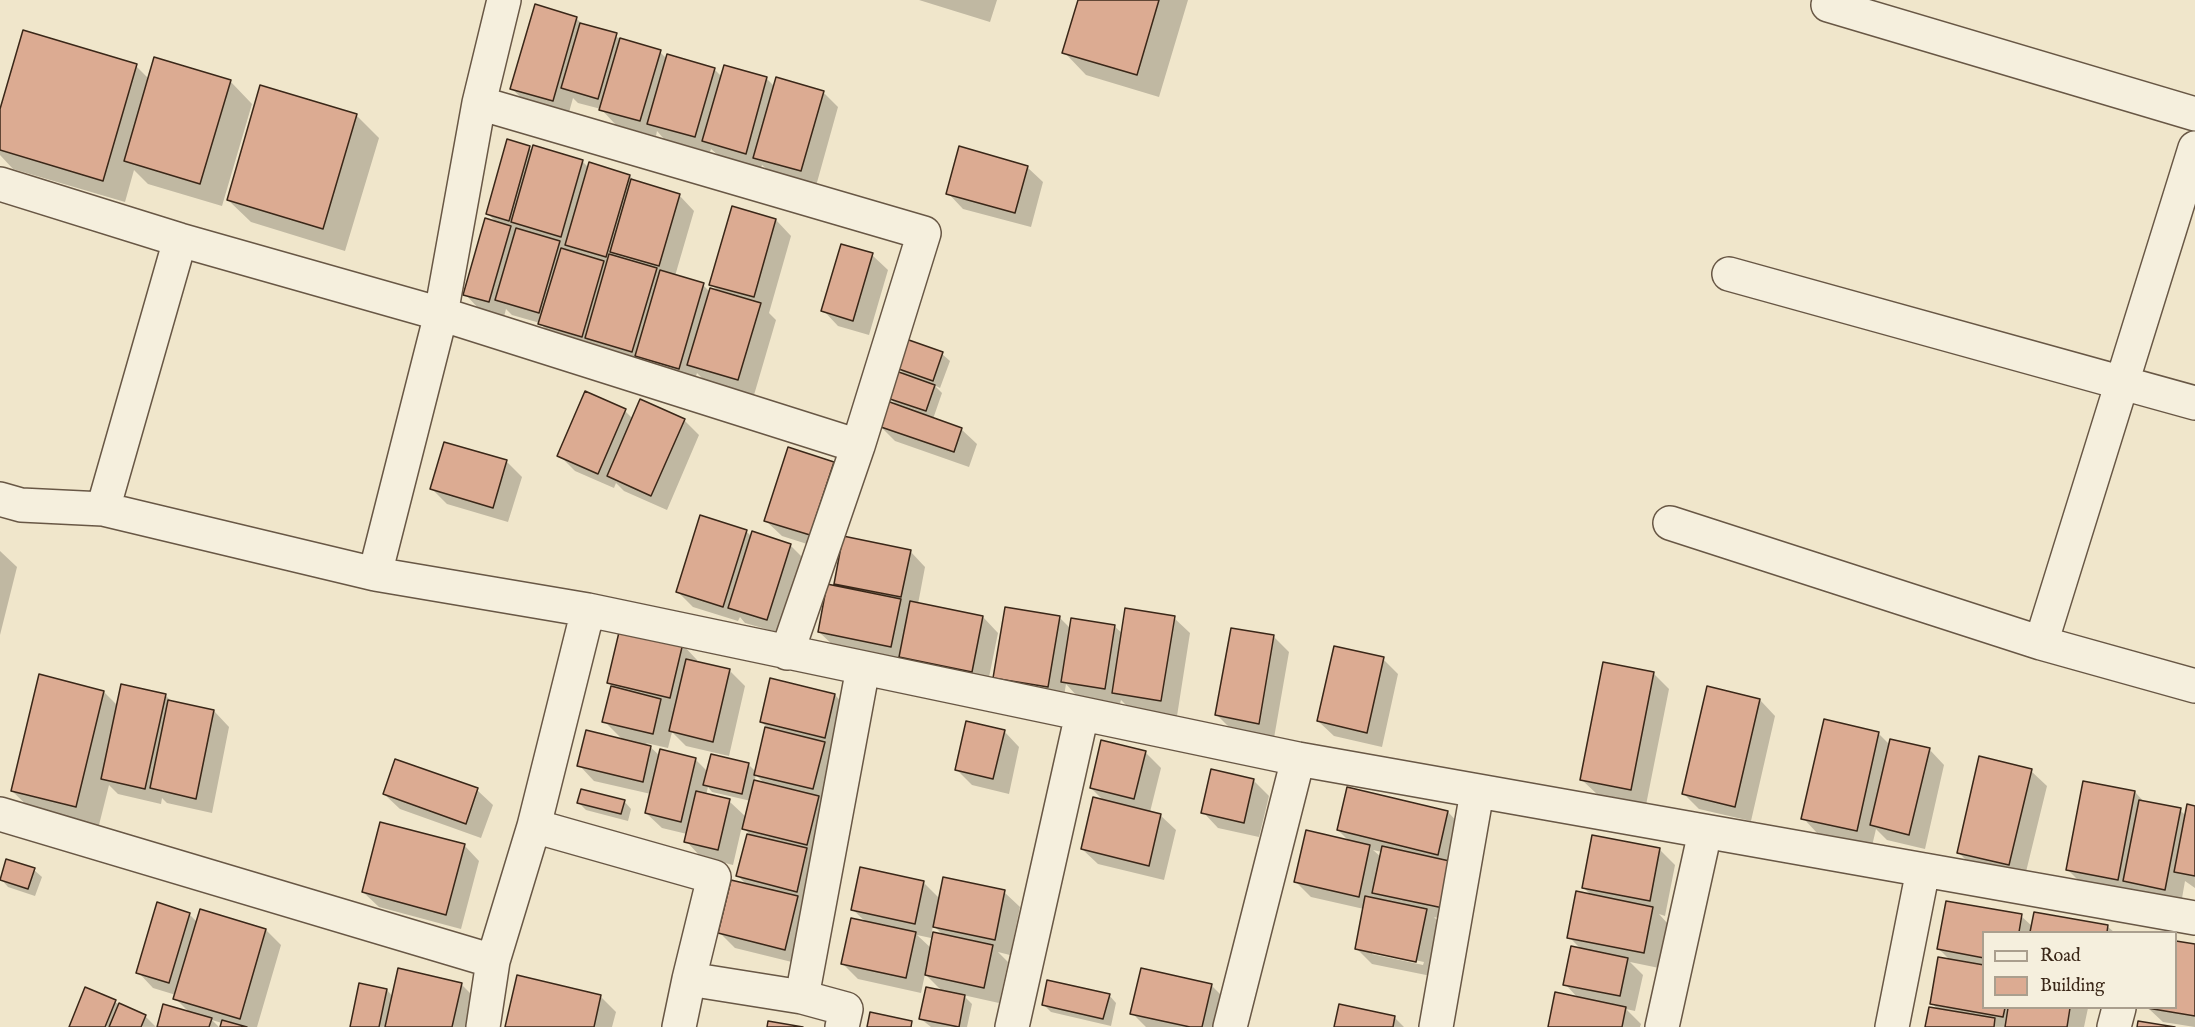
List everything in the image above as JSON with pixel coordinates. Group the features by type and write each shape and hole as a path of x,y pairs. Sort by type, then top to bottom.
{"street":[{"path":"375,574 441,314 479,103 504,0"},
{"path":"1828,5 2195,114"},
{"path":"479,103 924,232 858,446 787,653"},
{"path":"2041,643 2195,148"},
{"path":"0,184 180,240 441,314 858,446"},
{"path":"103,509 180,240"},
{"path":"1729,274 2195,403"},
{"path":"0,499 21,505 103,509 375,574 588,610 1298,759 1923,870 2141,921 2195,918"},
{"path":"1670,524 2041,643 2195,686"},
{"path":"483,1027 493,961 534,826 588,610"},
{"path":"802,997 863,668"},
{"path":"1012,1027 1082,714"},
{"path":"1230,1027 1298,759"},
{"path":"1436,1027 1477,792"},
{"path":"0,814 493,961"},
{"path":"534,826 714,877 679,1027"},
{"path":"1662,1027 1705,832"},
{"path":"1892,1027 1923,870"},
{"path":"689,979 802,997 846,1009 842,1027"},
{"path":"2114,1027 2119,1009"}],"building":[{"path":"1078,0 1159,0 1137,75 1062,53"},
{"path":"535,4 577,17 553,101 510,89"},
{"path":"580,23 617,33 598,99 561,88"},
{"path":"23,30 137,64 103,181 0,150 0,109"},
{"path":"620,38 661,50 640,121 599,110"},
{"path":"667,54 715,68 695,137 647,124"},
{"path":"154,57 231,80 200,184 124,161"},
{"path":"724,65 767,77 746,154 702,141"},
{"path":"776,77 824,91 801,171 753,158"},
{"path":"260,85 357,114 323,229 227,200"},
{"path":"507,139 530,146 509,221 486,214"},
{"path":"533,145 583,160 561,237 511,222"},
{"path":"959,146 1028,166 1015,213 946,194"},
{"path":"589,162 630,175 606,257 565,245"},
{"path":"631,179 680,194 659,266 610,252"},
{"path":"732,206 776,219 754,297 709,285"},
{"path":"485,218 511,226 489,302 463,295"},
{"path":"516,228 560,241 539,313 495,300"},
{"path":"841,244 873,253 853,321 821,311"},
{"path":"561,248 604,261 582,337 538,324"},
{"path":"609,254 657,268 632,352 585,338"},
{"path":"660,270 704,283 679,369 635,356"},
{"path":"710,288 761,303 738,380 687,365"},
{"path":"906,339 943,352 933,381 896,368"},
{"path":"896,371 935,385 926,411 887,398"},
{"path":"585,391 626,409 598,474 557,456"},
{"path":"640,399 685,419 651,496 607,476"},
{"path":"887,401 962,428 954,452 878,426"},
{"path":"444,442 507,460 493,508 430,489"},
{"path":"788,447 834,462 810,535 764,521"},
{"path":"700,515 747,530 723,607 676,592"},
{"path":"752,531 791,544 767,620 728,608"},
{"path":"843,536 911,550 901,597 834,584"},
{"path":"827,584 901,599 891,647 818,632"},
{"path":"910,601 983,616 972,672 899,657"},
{"path":"1005,607 1060,616 1048,687 993,678"},
{"path":"1125,608 1175,616 1161,701 1112,693"},
{"path":"1071,618 1115,625 1105,689 1061,682"},
{"path":"620,628 683,643 670,698 607,683"},
{"path":"1231,628 1274,635 1259,724 1215,715"},
{"path":"1334,646 1384,657 1367,733 1317,721"},
{"path":"686,659 730,669 713,742 669,731"},
{"path":"1603,662 1654,672 1631,790 1580,780"},
{"path":"39,674 104,691 76,807 11,791"},
{"path":"770,678 835,694 825,738 760,722"},
{"path":"121,684 166,694 145,789 101,779"},
{"path":"611,686 661,699 653,734 602,722"},
{"path":"1707,686 1760,699 1735,807 1682,794"},
{"path":"168,700 214,710 196,799 150,788"},
{"path":"1824,719 1879,732 1857,831 1801,819"},
{"path":"966,721 1005,730 993,779 955,770"},
{"path":"765,727 825,742 813,789 754,775"},
{"path":"586,730 651,746 643,782 577,766"},
{"path":"1890,739 1930,748 1909,835 1870,825"},
{"path":"1101,740 1146,751 1134,799 1090,788"},
{"path":"660,749 696,758 681,822 645,813"},
{"path":"711,754 749,763 742,794 703,785"},
{"path":"1979,756 2032,769 2009,865 1957,853"},
{"path":"395,759 478,788 466,824 383,794"},
{"path":"1211,769 1254,779 1244,823 1201,813"},
{"path":"754,780 819,796 807,845 742,829"},
{"path":"2083,781 2135,791 2118,880 2066,870"},
{"path":"1347,787 1448,811 1438,855 1337,830"},
{"path":"581,789 625,800 621,814 577,803"},
{"path":"696,791 730,799 718,850 684,842"},
{"path":"1093,797 1161,814 1149,866 1081,849"},
{"path":"2139,800 2181,808 2165,890 2123,881"},
{"path":"2187,804 2195,806 2195,876 2174,872"},
{"path":"380,822 465,844 446,915 362,892"},
{"path":"1306,830 1370,845 1359,897 1294,882"},
{"path":"747,834 807,848 797,892 736,876"},
{"path":"1592,835 1660,848 1650,901 1582,888"},
{"path":"1382,846 1454,862 1443,908 1372,893"},
{"path":"6,859 35,868 28,889 0,880"},
{"path":"860,867 924,881 915,924 851,910"},
{"path":"943,877 1005,890 995,940 933,927"},
{"path":"731,880 798,896 785,950 718,933"},
{"path":"1576,891 1653,907 1644,953 1567,938"},
{"path":"1365,896 1427,909 1416,962 1355,949"},
{"path":"1946,901 2022,914 2019,931 1982,931 1982,958 1937,949"},
{"path":"157,902 190,913 169,983 136,973"},
{"path":"200,909 266,929 240,1019 173,999"},
{"path":"2034,912 2108,925 2107,931 2030,931"},
{"path":"851,918 916,932 906,978 841,964"},
{"path":"933,932 993,945 984,988 925,975"},
{"path":"2177,941 2195,944 2195,1016 2153,1009 2177,1009"},
{"path":"1571,946 1628,958 1620,996 1563,985"},
{"path":"1938,957 1982,965 1982,1009 2005,1009 2003,1017 1930,1004"},
{"path":"398,968 462,983 452,1027 385,1027"},
{"path":"1141,968 1212,984 1202,1027 1190,1027 1130,1014"},
{"path":"517,975 601,995 594,1027 505,1027"},
{"path":"1047,980 1110,994 1103,1019 1042,1005"},
{"path":"359,983 387,989 379,1027 350,1027"},
{"path":"85,987 116,1000 105,1027 69,1027"},
{"path":"926,987 965,995 959,1027 919,1019"},
{"path":"1555,992 1626,1007 1622,1027 1548,1027"},
{"path":"119,1003 146,1015 141,1027 109,1027"},
{"path":"163,1004 212,1018 209,1027 157,1027"},
{"path":"1339,1004 1395,1016 1393,1027 1334,1027"},
{"path":"1929,1007 1995,1018 1994,1027 1925,1027"},
{"path":"2008,1009 2070,1009 2067,1027 2005,1027"},
{"path":"870,1012 912,1021 911,1027 867,1027"},
{"path":"222,1020 247,1027 220,1027"},
{"path":"768,1021 803,1027 767,1027"},
{"path":"2138,1021 2175,1027 2137,1027"}]}
